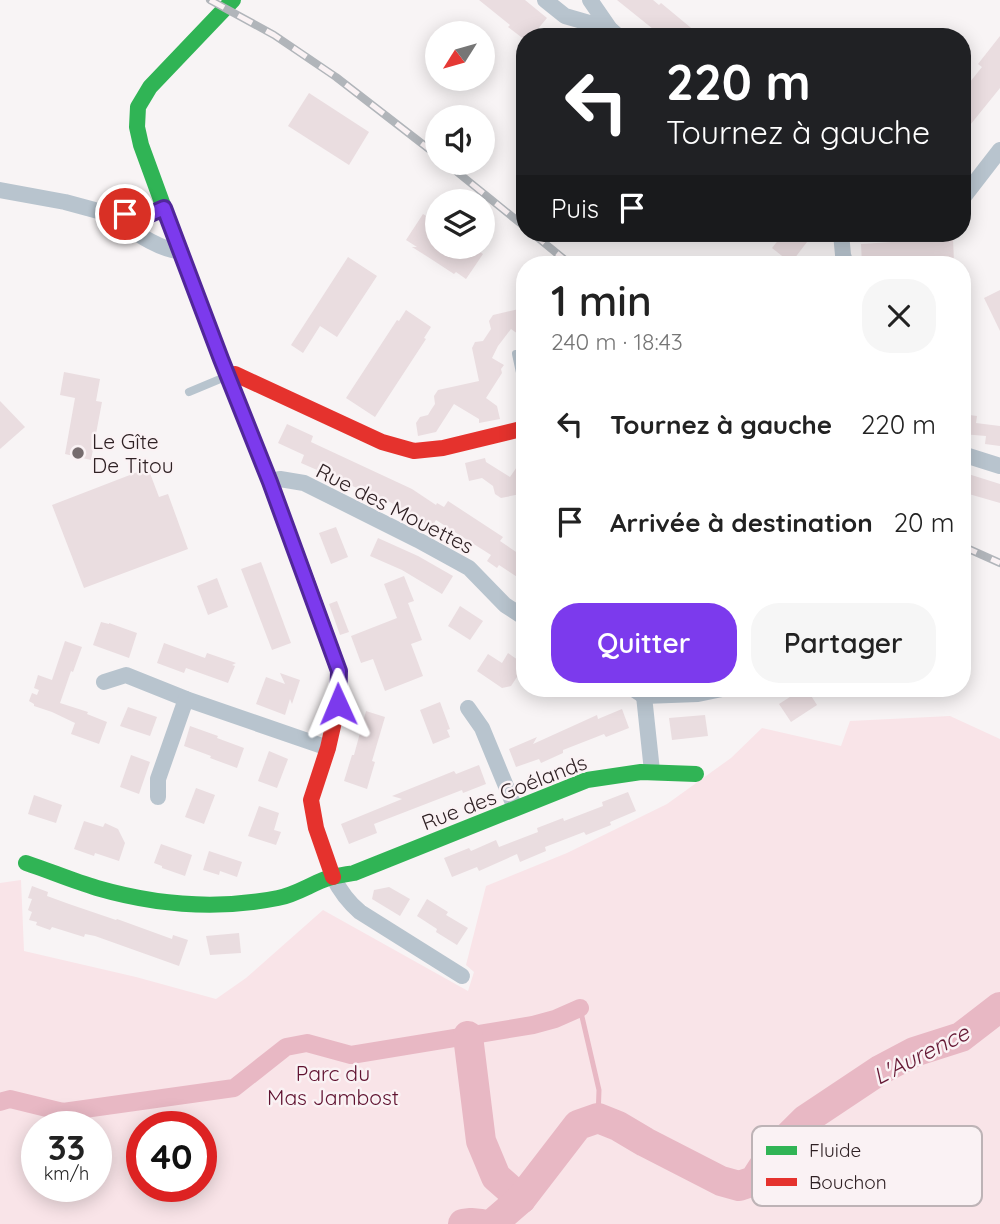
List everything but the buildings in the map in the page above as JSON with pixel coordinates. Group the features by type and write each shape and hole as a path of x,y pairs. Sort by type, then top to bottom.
{"street":[{"path":"233,0 150,87 138,107 137,127 141,145 339,671 338,704 328,748 311,800 316,828 333,877 350,904 360,912 462,976"},
{"path":"545,0 565,16 600,28"},
{"path":"590,0 610,28"},
{"path":"971,187 1000,150"},
{"path":"0,190 102,212 148,215 164,208"},
{"path":"102,212 156,244 172,251 181,251"},
{"path":"228,376 235,374 382,442 414,451 443,448 516,430"},
{"path":"971,457 1000,466"},
{"name":"Rue des Mouettes","path":"270,482 280,479 304,483 418,540 469,568 505,605 516,612"},
{"path":"104,682 126,676 328,748"},
{"path":"639,697 652,771"},
{"path":"158,797 158,779 186,699"},
{"path":"468,708 482,727 515,808"},
{"name":"Rue des Goélands","path":"26,863 97,888 166,903 210,905 260,901 299,892 333,877 354,873 587,780 612,774 652,771 696,774"}],"lane":[{"path":"189,392 228,376"}],"green space":[{"name":"Parc du Mas Jambost","path":"950,716 1000,739 1000,993 992,999 1000,1012 1000,1224 0,1224 0,883 21,880 24,951 216,999 246,978 323,910 468,991 474,972 466,965 486,886 567,853 667,804 731,758 762,728 841,746 850,721"}],"waterway":[{"name":"L'Aurence","path":"799,1126 880,1070 914,1052 961,1037 1000,1007"},
{"name":"L'Aurence","path":"580,1008 599,1090 598,1118"},
{"name":"L'Aurence","path":"0,1102 10,1099 63,1112 234,1088 286,1047 307,1043 351,1055 533,1025 580,1008"},
{"name":"L'Aurence","path":"468,1036 481,1141 496,1177 521,1199"},
{"name":"L'Aurence","path":"492,1224 521,1199 578,1125 598,1118 721,1181 739,1186 752,1182"},
{"name":"L'Aurence","path":"463,1224 481,1224"}],"railway":[{"path":"210,0 274,35 336,77 425,146"},
{"path":"461,175 516,220"},
{"path":"543,242 560,256"},
{"path":"971,550 1000,563"}],"traffic: fast":[{"path":"233,0 150,87 138,107 137,127 164,208 307,582"},
{"path":"26,863 97,888 164,902 210,905 255,902 284,897 327,879 354,873 587,780 641,772 696,774"}],"traffic: jam":[{"path":"227,376 235,374 382,442 414,451 443,448 516,430"},
{"path":"307,582 339,671 338,704 328,748 311,800 316,828 333,877"}],"place":[{"name":"Le Gîte De Titou","path":"78,453"}],"route":[{"path":"125,214 148,215 164,208 270,482 339,671 338,704"}]}
